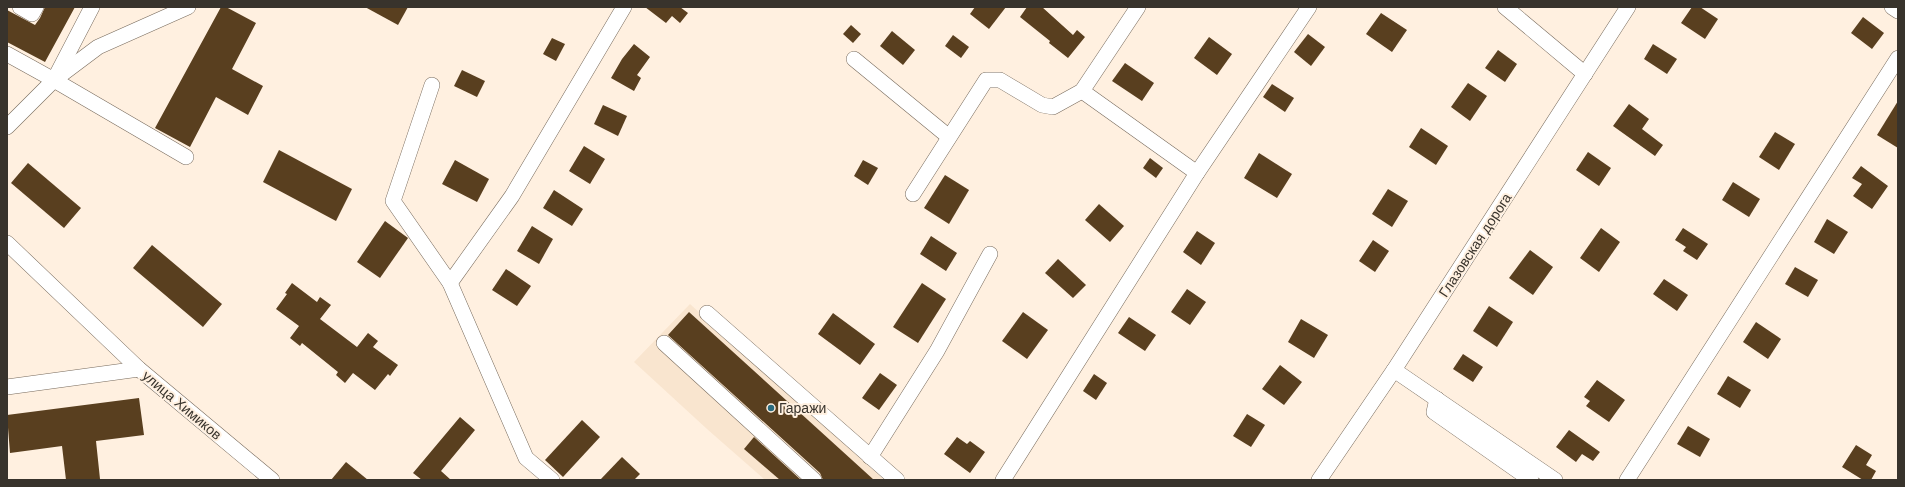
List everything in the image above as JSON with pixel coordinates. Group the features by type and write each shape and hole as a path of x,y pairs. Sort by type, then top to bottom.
{"street":[{"path":"20,7 32,14 36,7"},
{"path":"54,80 92,7"},
{"path":"9,122 54,80 98,48 188,7"},
{"path":"450,283 512,196 624,7"},
{"path":"913,194 986,80 1000,80 1042,105 1053,107 1082,91 1138,7"},
{"path":"1003,480 1197,173 1309,7"},
{"path":"1505,7 1585,74"},
{"name":"Глазовская дорога","path":"1319,480 1394,370 1628,7"},
{"path":"1892,7 1898,11"},
{"path":"7,54 186,157"},
{"path":"1628,480 1898,58"},
{"path":"854,60 949,137"},
{"path":"432,85 393,201 450,283 526,458 552,480"},
{"path":"1082,91 1197,173"},
{"path":"7,243 139,369"},
{"path":"870,457 937,351 990,254"},
{"path":"707,313 896,480"},
{"path":"664,343 814,480"},
{"name":"улица Химиков","path":"7,387 139,369 272,480"},
{"path":"1394,370 1555,480"},
{"path":"1437,399 1434,412 1531,480"}],"shaded area":[{"path":"690,304 884,480 765,480 707,429 634,362"}],"building":[{"path":"45,7 75,7 45,62 7,42 7,10 35,25"},
{"path":"221,7 226,7 256,23 232,69 263,86 248,115 216,97 190,147 155,128"},
{"path":"365,7 408,7 398,25"},
{"path":"645,7 680,7 688,13 680,23 672,16 666,23"},
{"path":"975,7 1006,7 989,29 970,14"},
{"path":"1027,7 1042,7 1073,35 1077,30 1085,37 1068,58 1049,43 1050,41 1020,17"},
{"path":"1692,7 1700,7 1718,19 1705,39 1681,23"},
{"path":"1381,13 1407,30 1392,52 1366,34"},
{"path":"1863,17 1884,33 1872,49 1851,33"},
{"path":"851,25 861,34 853,43 843,34"},
{"path":"892,31 915,50 903,65 880,46"},
{"path":"1308,34 1325,47 1311,66 1294,52"},
{"path":"953,35 969,47 961,58 945,46"},
{"path":"1209,37 1232,54 1217,75 1194,58"},
{"path":"552,38 565,44 556,61 543,54"},
{"path":"634,44 650,57 637,75 641,78 634,91 611,78 622,59"},
{"path":"1653,44 1677,59 1667,74 1644,59"},
{"path":"1498,50 1517,64 1505,82 1485,68"},
{"path":"1125,63 1154,83 1142,101 1112,81"},
{"path":"462,70 485,81 477,97 454,86"},
{"path":"1468,83 1487,96 1470,121 1451,107"},
{"path":"1272,84 1294,98 1285,112 1263,97"},
{"path":"1898,101 1898,148 1877,135"},
{"path":"1629,104 1649,119 1642,129 1663,145 1655,156 1613,126"},
{"path":"603,105 627,116 618,136 594,124"},
{"path":"1421,128 1448,146 1436,165 1409,147"},
{"path":"1775,132 1795,144 1779,170 1759,157"},
{"path":"584,146 605,159 590,184 569,171"},
{"path":"279,150 352,189 336,221 263,182"},
{"path":"1588,152 1611,168 1599,186 1576,170"},
{"path":"1259,153 1292,174 1277,198 1244,178"},
{"path":"1150,158 1163,168 1156,178 1143,168"},
{"path":"455,160 489,179 477,202 442,184"},
{"path":"863,160 878,168 868,185 854,176"},
{"path":"28,163 81,208 64,228 11,183"},
{"path":"1861,166 1888,186 1872,209 1853,196 1862,184 1852,178"},
{"path":"945,175 969,190 949,224 924,208"},
{"path":"1733,182 1760,199 1749,217 1722,200"},
{"path":"1388,189 1408,201 1392,227 1372,214"},
{"path":"554,190 583,209 572,226 543,208"},
{"path":"1099,204 1124,226 1110,242 1085,220"},
{"path":"1827,219 1848,232 1834,254 1814,242"},
{"path":"385,221 408,238 380,278 357,262"},
{"path":"532,226 553,239 539,264 517,251"},
{"path":"1601,228 1620,242 1599,272 1580,258"},
{"path":"1683,228 1708,244 1697,260 1683,251 1686,247 1675,240"},
{"path":"1197,231 1215,243 1201,265 1183,252"},
{"path":"931,236 957,253 946,271 920,254"},
{"path":"1373,240 1389,251 1375,272 1359,261"},
{"path":"152,245 222,304 203,327 133,268"},
{"path":"1530,250 1553,267 1533,295 1509,278"},
{"path":"1058,259 1086,285 1073,298 1045,273"},
{"path":"1795,267 1818,280 1808,297 1785,284"},
{"path":"506,269 531,286 517,306 492,290"},
{"path":"1664,279 1688,295 1677,311 1653,294"},
{"path":"292,283 317,302 320,297 331,305 320,319 357,347 368,333 378,341 373,347 398,365 390,376 388,374 375,390 353,373 345,383 336,375 338,372 302,343 300,346 290,338 299,326 276,309 287,294 285,293"},
{"path":"922,283 946,299 918,343 893,327"},
{"path":"1187,289 1206,302 1190,325 1171,312"},
{"path":"1489,306 1513,322 1497,347 1473,331"},
{"name":"Гаражи","path":"689,312 874,480 823,480 820,473 668,335"},
{"path":"1023,312 1048,330 1027,359 1002,341"},
{"path":"833,313 875,344 860,365 818,334"},
{"path":"1129,317 1156,335 1145,351 1118,333"},
{"path":"1301,319 1328,335 1314,358 1288,342"},
{"path":"1756,322 1781,339 1768,359 1743,342"},
{"path":"1463,354 1483,367 1473,382 1453,369"},
{"path":"1280,365 1302,382 1284,405 1262,389"},
{"path":"880,373 897,385 879,410 862,398"},
{"path":"1094,374 1107,383 1096,400 1083,391"},
{"path":"1728,376 1751,390 1740,408 1717,394"},
{"path":"1597,380 1625,400 1609,422 1586,406 1590,401 1584,397"},
{"path":"139,398 144,435 96,441 100,479 66,480 62,446 10,453 7,415"},
{"path":"1247,414 1265,425 1251,447 1233,436"},
{"path":"460,417 475,430 441,471 451,480 422,480 413,473"},
{"path":"582,420 600,437 563,477 545,460"},
{"path":"1688,426 1710,439 1700,457 1677,444"},
{"path":"1569,430 1600,452 1593,461 1582,454 1576,462 1556,447"},
{"path":"754,437 801,480 780,480 744,449"},
{"path":"957,437 967,444 970,441 985,452 970,473 944,454"},
{"path":"1856,445 1872,455 1866,465 1876,471 1871,480 1863,480 1842,467"},
{"path":"622,457 640,474 634,480 600,480"},
{"path":"346,462 368,480 331,480"}],"place":[{"name":"Гаражи","path":"771,408"}]}
